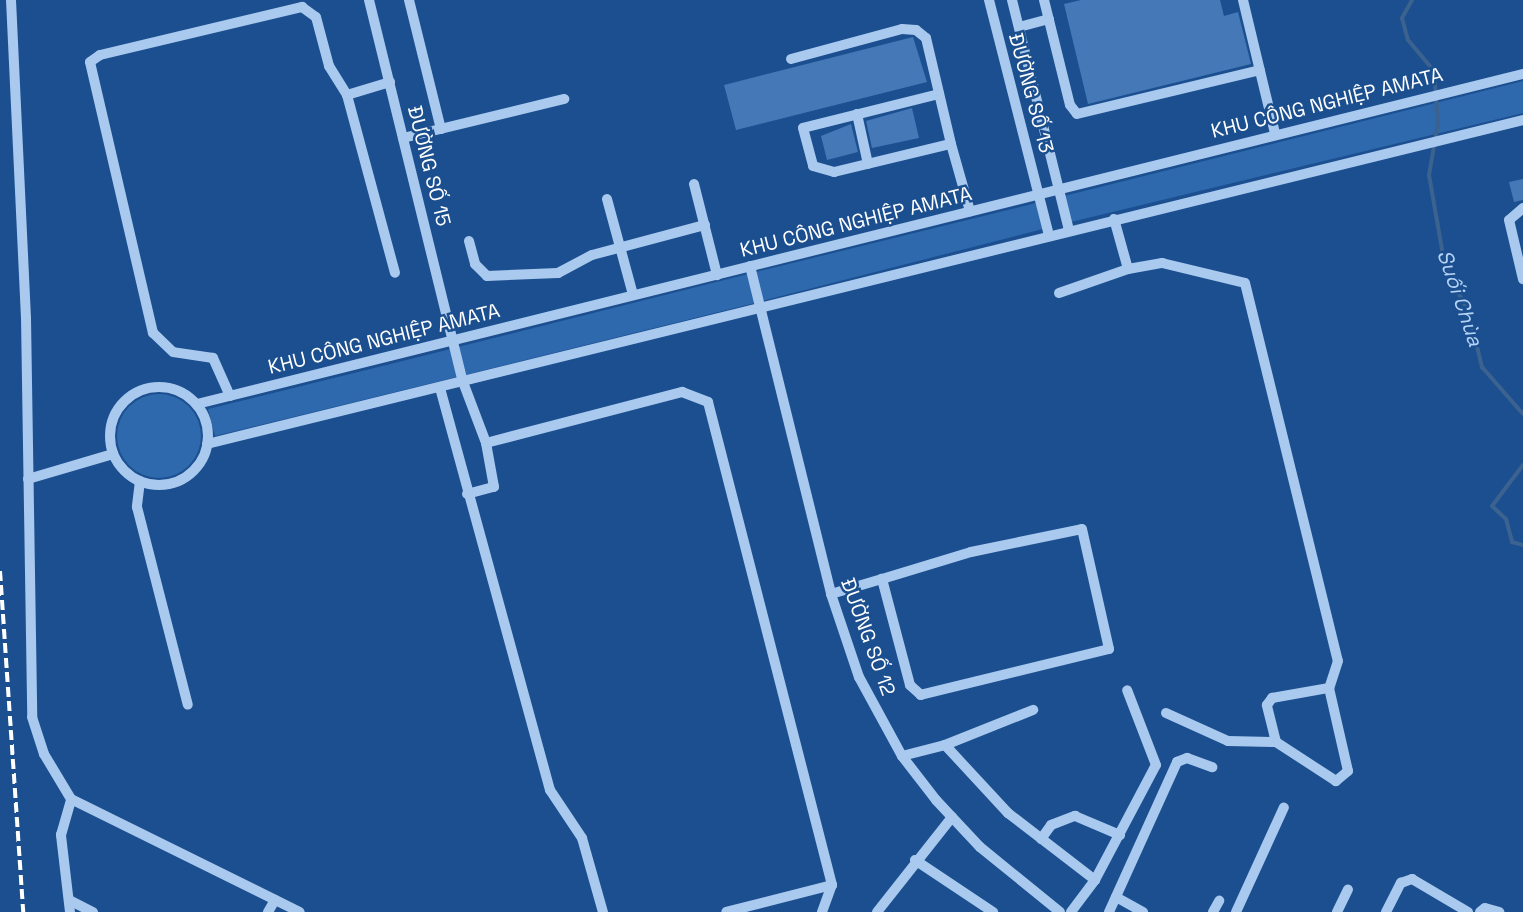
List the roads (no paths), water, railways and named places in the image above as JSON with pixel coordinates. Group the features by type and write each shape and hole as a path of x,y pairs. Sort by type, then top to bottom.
{"street":[{"path":"11,0 28,479 32,717 44,754 71,799 300,912"},
{"name":"ĐƯỜNG SỐ 15","path":"369,0 463,382 486,443 494,487 467,494"},
{"path":"410,0 441,129"},
{"name":"ĐƯỜNG SỐ 13","path":"988,0 1049,235"},
{"name":"ĐƯỜNG SỐ 13","path":"1012,0 1069,230"},
{"path":"1046,0 1048,19 1070,105 1077,114 1260,70"},
{"path":"1243,0 1275,133"},
{"path":"230,396 213,358 173,352 153,333 90,62 100,55 302,7 316,18 329,66 347,95 395,273"},
{"path":"1018,27 1048,19"},
{"path":"791,59 902,29 916,30 926,38 970,212"},
{"name":"KHU CÔNG NGHIỆP AMATA","path":"197,404 1039,195 1275,133 1523,74"},
{"path":"347,95 390,82"},
{"path":"939,94 803,128 813,166 822,171 868,164 951,144"},
{"path":"403,138 564,99"},
{"path":"857,114 868,164"},
{"path":"207,444 1523,120"},
{"path":"694,184 717,275"},
{"path":"607,199 633,295"},
{"path":"1523,208 1509,220 1523,279"},
{"path":"1114,219 1128,269"},
{"path":"470,241 480,271 494,276 568,272 592,255 705,225"},
{"path":"1059,293 1128,269 1171,265 1245,283 1338,661 1329,688 1345,778 1336,781 1276,742 1228,741 1166,713"},
{"name":"ĐƯỜNG SỐ 12","path":"750,266 831,594 859,677 902,756 952,817 1060,912"},
{"path":"171,388 197,404 207,444 198,464 182,479 161,484 140,481 113,454 114,416 141,390 171,388"},
{"path":"440,388 549,789 582,838 603,912"},
{"path":"486,443 682,392 708,402 832,885 822,912"},
{"path":"28,479 113,454"},
{"path":"140,481 137,507 188,705"},
{"path":"831,594 971,552 1082,529 1109,649 921,695 910,685 882,579"},
{"path":"1276,742 1268,701 1329,688"},
{"path":"1071,912 1095,880 1156,765 1126,690"},
{"path":"902,756 945,745 1033,710"},
{"path":"945,745 1041,839 1095,880"},
{"path":"1109,912 1177,762 1186,758 1212,767"},
{"path":"70,912 61,835 71,799"},
{"path":"1236,912 1284,807"},
{"path":"1041,839 1051,825 1075,816 1120,835"},
{"path":"877,912 915,860 952,817"},
{"path":"915,860 993,912"},
{"path":"1386,912 1401,883 1412,879 1468,912"},
{"path":"726,912 832,885"},
{"path":"1337,912 1348,889"},
{"path":"1116,897 1143,912"},
{"path":"69,900 93,912"},
{"path":"268,912 275,900"},
{"path":"1213,912 1220,901"},
{"path":"1480,912 1485,908 1499,912"}],"waterway":[{"name":"Suối Chùa","path":"1412,0 1402,18 1408,40 1434,71 1438,123 1429,175 1445,267 1469,313 1482,367 1523,414"},
{"name":"Suối Chùa","path":"1523,465 1492,506 1506,519 1512,542 1523,545"}],"railway":[{"path":"0,571 23,912"}]}
